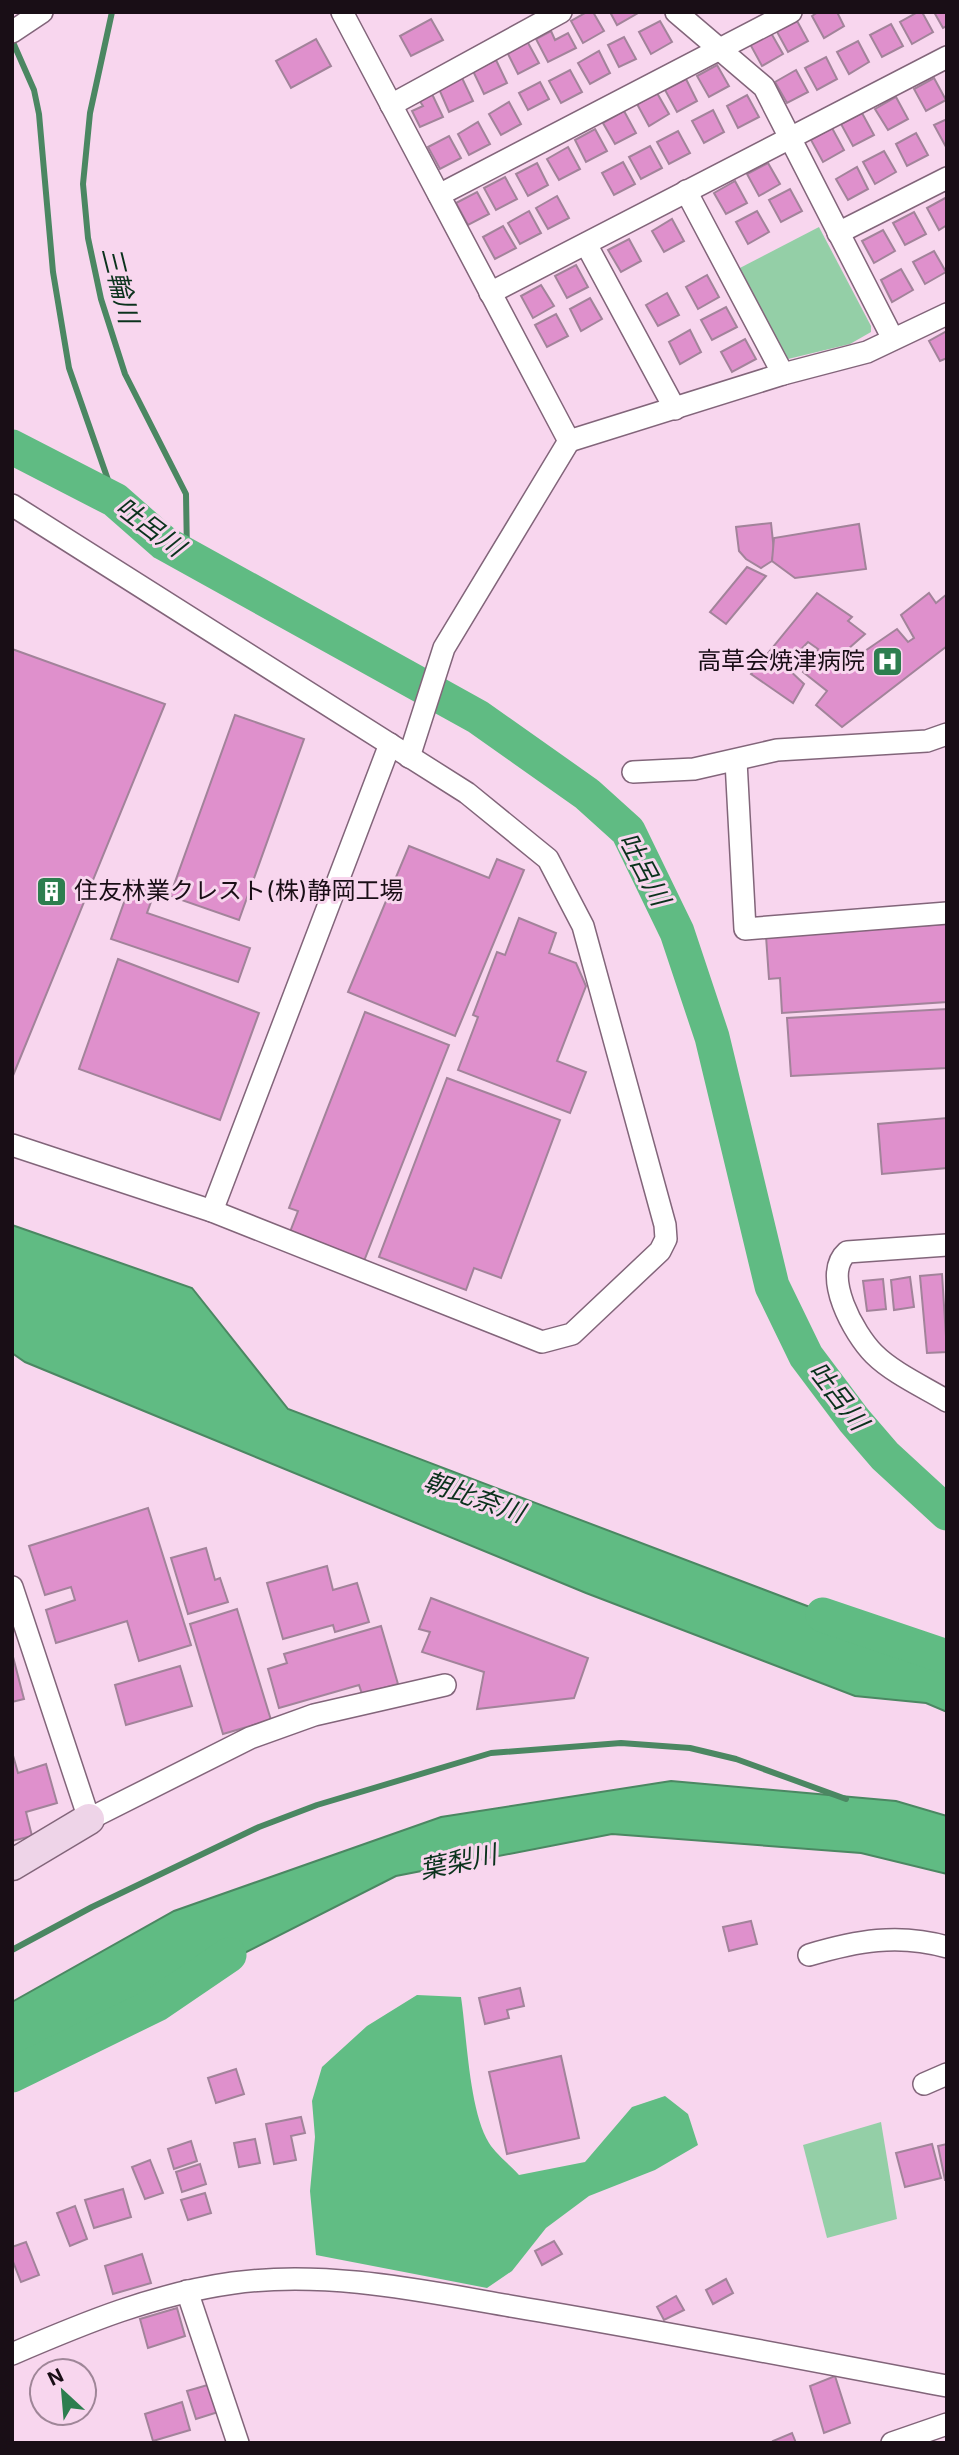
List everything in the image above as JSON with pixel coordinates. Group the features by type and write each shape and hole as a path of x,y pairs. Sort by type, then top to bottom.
{"street":[{"path":"18,28 41,12"},
{"path":"342,12 569,441"},
{"path":"391,105 561,12"},
{"path":"676,12 764,87 893,340"},
{"path":"439,195 791,12"},
{"path":"491,293 789,136 947,57"},
{"path":"838,233 947,178"},
{"path":"686,191 783,374"},
{"path":"586,244 675,409"},
{"path":"409,757 443,648 569,441 783,374 867,352 947,314"},
{"path":"12,505 467,793 548,859 583,926 666,1225 666,1239 660,1251 572,1334 542,1342 212,1211 12,1145"},
{"path":"633,772 694,769 777,750 928,741 947,734"},
{"path":"212,1211 390,744"},
{"path":"736,761 745,929 947,913"},
{"path":"947,1245 847,1252 839,1258 837,1271 837,1286 848,1314 874,1354 947,1401"},
{"path":"12,1587 89,1819"},
{"path":"12,1865 89,1819 250,1738 314,1715 445,1685"},
{"path":"809,1955 856,1941 947,1933"},
{"path":"901,1937 947,1947"},
{"path":"924,2084 947,2074"},
{"path":"12,2354 89,2321 187,2291 234,2283 302,2278 383,2286 569,2316 947,2386"},
{"path":"187,2291 238,2443"},
{"path":"892,2443 947,2424"}],"shaded area":[{"path":"819,227 871,326 871,332 850,344 788,359 783,356 736,270"},
{"path":"417,1995 461,1997 473,2093 482,2129 492,2147 519,2175 585,2162 632,2107 665,2096 688,2114 698,2145 655,2170 589,2196 546,2228 512,2271 487,2288 316,2255 310,2191 315,2137 312,2101 322,2067 367,2026"},
{"path":"881,2122 897,2219 827,2238 803,2145"}],"water":[{"path":"12,1225 192,1288 288,1409 947,1659 947,1712 926,1703 855,1696 586,1593 25,1362 12,1353"},
{"path":"671,1781 896,1801 947,1816 947,1874 861,1853 612,1834 396,1876 12,2071 12,2002 174,1911 441,1817"}],"building":[{"path":"587,12 593,12 604,31 583,43 571,21"},
{"path":"610,12 637,12 638,13 617,25"},
{"path":"818,12 837,12 844,26 824,38 812,16"},
{"path":"922,12 933,32 912,44 900,22"},
{"path":"934,12 947,12 947,26 943,28"},
{"path":"431,19 443,40 411,56 400,36"},
{"path":"796,19 808,41 788,52 776,30"},
{"path":"660,21 672,42 651,54 639,32"},
{"path":"891,24 903,46 882,57 870,35"},
{"path":"551,31 555,40 568,33 576,48 548,62 536,39"},
{"path":"771,33 783,54 762,66 750,44"},
{"path":"624,37 636,59 619,67 608,45"},
{"path":"316,39 331,66 291,88 276,61"},
{"path":"527,41 539,63 518,74 507,52"},
{"path":"858,41 869,62 849,74 837,52"},
{"path":"599,51 610,73 590,84 578,63"},
{"path":"826,57 837,79 817,90 805,68"},
{"path":"496,60 507,83 484,94 473,71"},
{"path":"717,65 729,86 709,97 697,76"},
{"path":"570,70 582,92 561,103 549,81"},
{"path":"796,70 808,92 787,103 775,82"},
{"path":"462,78 473,101 449,112 439,89"},
{"path":"934,78 946,100 926,111 914,89"},
{"path":"686,79 697,101 677,112 665,90"},
{"path":"540,82 549,99 528,110 519,93"},
{"path":"657,93 669,114 649,126 637,104"},
{"path":"432,94 443,117 420,127 412,111 423,106 419,100"},
{"path":"747,95 759,117 738,128 727,106"},
{"path":"896,97 908,119 888,130 875,109"},
{"path":"509,102 521,124 501,135 489,114"},
{"path":"713,110 724,132 704,143 692,121"},
{"path":"624,111 636,133 615,144 603,123"},
{"path":"862,113 874,135 853,146 841,124"},
{"path":"947,119 947,147 946,147 934,125"},
{"path":"478,122 490,144 469,155 458,134"},
{"path":"832,128 844,150 823,162 811,140"},
{"path":"595,129 607,151 586,162 575,140"},
{"path":"678,131 690,153 669,164 657,142"},
{"path":"916,133 928,155 907,166 896,144"},
{"path":"449,136 461,158 440,169 428,147"},
{"path":"650,146 662,168 641,179 629,157"},
{"path":"568,147 580,169 559,180 547,159"},
{"path":"884,151 896,172 875,184 863,162"},
{"path":"623,162 635,184 614,195 602,173"},
{"path":"537,163 548,185 528,196 516,174"},
{"path":"768,163 780,184 759,196 747,174"},
{"path":"857,167 868,189 848,200 836,179"},
{"path":"505,177 517,199 496,210 484,188"},
{"path":"735,181 747,203 726,214 714,193"},
{"path":"790,189 802,211 781,222 769,200"},
{"path":"477,192 489,214 468,225 456,203"},
{"path":"557,196 569,218 548,229 536,208"},
{"path":"947,197 947,225 939,230 927,208"},
{"path":"529,211 541,233 520,244 508,223"},
{"path":"757,211 769,232 748,244 736,222"},
{"path":"914,212 926,234 905,245 893,223"},
{"path":"672,219 684,241 664,252 652,231"},
{"path":"503,226 516,248 495,259 483,237"},
{"path":"883,230 895,251 874,263 862,241"},
{"path":"629,239 641,261 621,272 608,250"},
{"path":"934,251 946,272 925,284 913,262"},
{"path":"576,265 588,287 567,298 555,276"},
{"path":"901,269 913,290 892,302 881,280"},
{"path":"707,275 719,297 698,309 686,287"},
{"path":"541,285 554,306 533,318 521,296"},
{"path":"667,293 679,315 658,326 646,305"},
{"path":"590,298 602,319 581,331 570,309"},
{"path":"726,307 737,327 712,340 701,320"},
{"path":"556,314 568,336 547,347 535,325"},
{"path":"690,330 701,352 680,364 669,342"},
{"path":"947,331 947,358 940,361 929,341"},
{"path":"745,339 756,359 732,372 721,352"},
{"path":"771,523 774,551 772,561 761,568 739,551 736,527"},
{"path":"859,524 866,569 795,578 772,561 774,538"},
{"path":"747,567 766,576 726,624 710,612"},
{"name":"高草会焼津病院","path":"817,593 852,617 848,621 865,634 839,657 843,666 897,629 908,642 914,638 901,615 929,593 936,603 947,594 947,646 842,727 816,705 827,691 803,672 818,649 808,642 785,666 804,684 793,703 751,674"},
{"name":"住友林業クレスト(株)静岡工場","path":"12,649 165,704 12,1078"},
{"path":"235,715 304,739 239,920 170,896"},
{"path":"409,846 489,878 497,859 524,870 455,1036 348,992"},
{"path":"132,880 156,888 147,913 250,948 238,982 111,939"},
{"path":"519,918 556,933 549,953 576,963 586,986 557,1061 586,1072 570,1113 458,1070 478,1017 473,1015 497,952 505,955"},
{"path":"947,924 947,1002 782,1013 780,978 769,979 766,936"},
{"path":"118,959 259,1013 220,1120 79,1069"},
{"path":"947,1009 947,1068 791,1076 787,1018"},
{"path":"365,1012 449,1045 364,1261 290,1232 298,1211 289,1208"},
{"path":"447,1078 560,1120 501,1278 474,1268 466,1290 379,1257"},
{"path":"947,1118 947,1168 882,1174 878,1124"},
{"path":"942,1274 947,1352 927,1353 920,1276"},
{"path":"910,1277 914,1307 894,1310 891,1280"},
{"path":"883,1279 886,1309 867,1311 863,1281"},
{"path":"148,1508 191,1645 139,1661 127,1621 56,1643 46,1610 75,1600 71,1587 45,1595 29,1546"},
{"path":"206,1548 215,1580 220,1578 228,1602 188,1614 171,1558"},
{"path":"327,1566 333,1590 357,1583 369,1622 335,1632 333,1625 283,1639 267,1583"},
{"path":"431,1598 588,1658 574,1698 477,1709 484,1672 422,1652 430,1632 419,1629"},
{"path":"237,1609 271,1720 223,1734 190,1624"},
{"path":"381,1626 398,1684 362,1694 359,1685 279,1708 268,1669 287,1663 284,1654"},
{"path":"12,1653 24,1699 12,1702"},
{"path":"180,1666 192,1706 126,1725 115,1685"},
{"path":"12,1752 18,1773 46,1764 57,1803 26,1812 32,1836 12,1841"},
{"path":"751,1921 757,1944 729,1951 723,1927"},
{"path":"520,1988 524,2006 507,2010 509,2018 485,2024 479,1998"},
{"path":"561,2056 579,2138 507,2154 489,2072"},
{"path":"236,2069 244,2094 216,2103 208,2078"},
{"path":"301,2117 305,2133 291,2136 296,2160 274,2164 266,2124"},
{"path":"255,2139 260,2163 239,2167 234,2143"},
{"path":"191,2141 197,2161 174,2169 168,2149"},
{"path":"932,2144 941,2178 905,2187 896,2153"},
{"path":"947,2144 947,2180 945,2180 938,2146"},
{"path":"150,2160 163,2193 145,2199 132,2167"},
{"path":"200,2164 206,2184 182,2192 176,2172"},
{"path":"123,2189 131,2217 94,2228 85,2200"},
{"path":"205,2193 211,2213 188,2220 181,2200"},
{"path":"75,2206 87,2239 70,2246 57,2213"},
{"path":"554,2241 562,2254 542,2265 535,2251"},
{"path":"26,2242 39,2275 21,2282 12,2259 12,2247"},
{"path":"142,2254 151,2283 113,2294 105,2266"},
{"path":"726,2279 733,2293 713,2304 706,2290"},
{"path":"676,2296 684,2310 664,2320 657,2307"},
{"path":"177,2308 185,2336 148,2348 140,2319"},
{"path":"835,2376 850,2423 824,2433 810,2386"},
{"path":"211,2384 218,2412 196,2419 187,2391"},
{"path":"182,2402 190,2430 153,2441 145,2414"},
{"path":"792,2433 796,2443 773,2441"}],"waterway":[{"name":"三輪川","path":"112,12 90,113 83,184 88,238 101,299 125,374 186,494 187,554"},
{"path":"12,40 34,90 39,114 53,272 69,368 115,500"},
{"name":"吐呂川","path":"12,447 115,500 164,543 478,717 587,794 628,831 677,932 712,1037 772,1286 806,1356 854,1420 885,1456 947,1513"},
{"name":"朝比奈川","path":"823,1615 947,1657"},
{"path":"12,1950 92,1907 259,1827 317,1805 491,1753 621,1743 690,1748 736,1759 846,1799"},
{"name":"葉梨川","path":"12,2075 157,2004 229,1955"}],"place":[{"name":"高草会焼津病院","path":"888,661"},
{"name":"住友林業クレスト(株)静岡工場","path":"51,891"}]}
